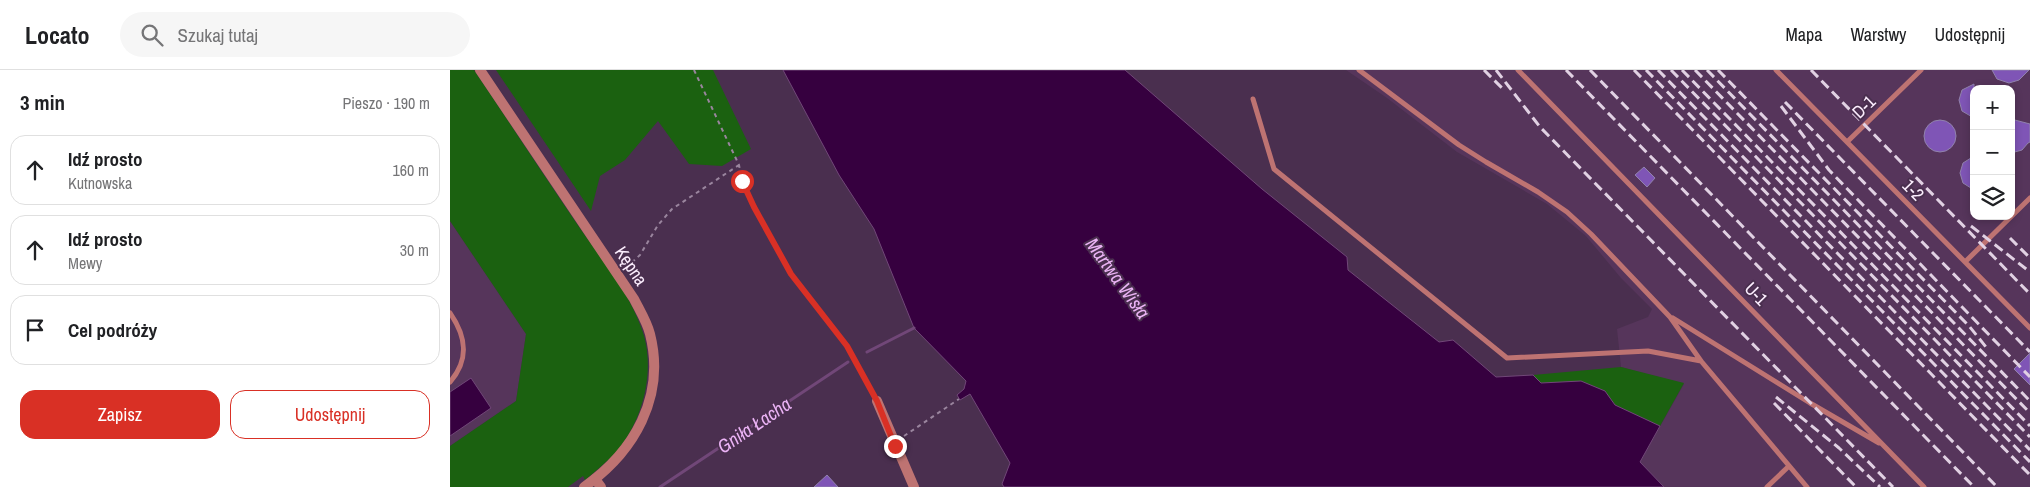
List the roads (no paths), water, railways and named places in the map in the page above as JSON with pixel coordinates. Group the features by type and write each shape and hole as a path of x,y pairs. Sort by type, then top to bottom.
{"street":[{"name":"Kępna","path":"480,70 634,299 645,319 650,335 654,353 653,381 644,418 630,444 598,483 584,487"},
{"path":"877,401 914,487"}],"lane":[{"path":"1359,70 1459,145 1538,192 1567,212 1591,234 1670,316 1701,361 1807,487"},
{"name":"U-1","path":"1518,70 1924,487"},
{"name":"1-2","path":"1776,70 2030,328"},
{"name":"D-1","path":"1847,142 1921,70"},
{"path":"1253,99 1274,169 1507,358 1648,351 1701,361"},
{"path":"1964,262 2030,198"},
{"path":"450,313 462,333 464,350 462,364 450,382"},
{"path":"1670,316 1810,403 1885,446"},
{"path":"1767,487 1789,466"}],"water":[{"name":"Martwa Wisła","path":"783,70 1125,70 1262,189 1347,257 1348,270 1439,342 1453,340 1496,377 1533,375 1541,383 1581,381 1605,391 1615,405 1660,426 1640,462 1664,487 1004,487 1002,484 1010,463 970,394 960,400 957,395 964,389 966,381 914,328 874,229 839,175"},
{"path":"471,378 491,408 450,436 450,392"}],"waterway":[{"name":"Gniła Łacha","path":"867,352 914,328"},
{"name":"Gniła Łacha","path":"660,487 848,362"}],"railway":[{"path":"1484,70 1502,88"},
{"path":"1496,70 1540,127 1893,487"},
{"path":"1566,70 1974,487"},
{"path":"1590,70 1997,487"},
{"path":"1634,70 2030,475"},
{"path":"1646,70 2030,462"},
{"path":"1658,70 2030,450"},
{"path":"1671,70 2030,437"},
{"path":"1682,70 2030,426"},
{"path":"1695,70 2030,413"},
{"path":"1707,70 2030,401"},
{"path":"1718,70 1969,326 1986,347"},
{"path":"1811,70 2030,294"},
{"path":"1785,102 2030,352"},
{"path":"1781,106 1829,170 2030,377"},
{"path":"1971,226 2030,272"},
{"path":"2010,238 2030,258"},
{"path":"1776,397 1839,448 1880,487"},
{"path":"1774,403 1856,487"}]}
